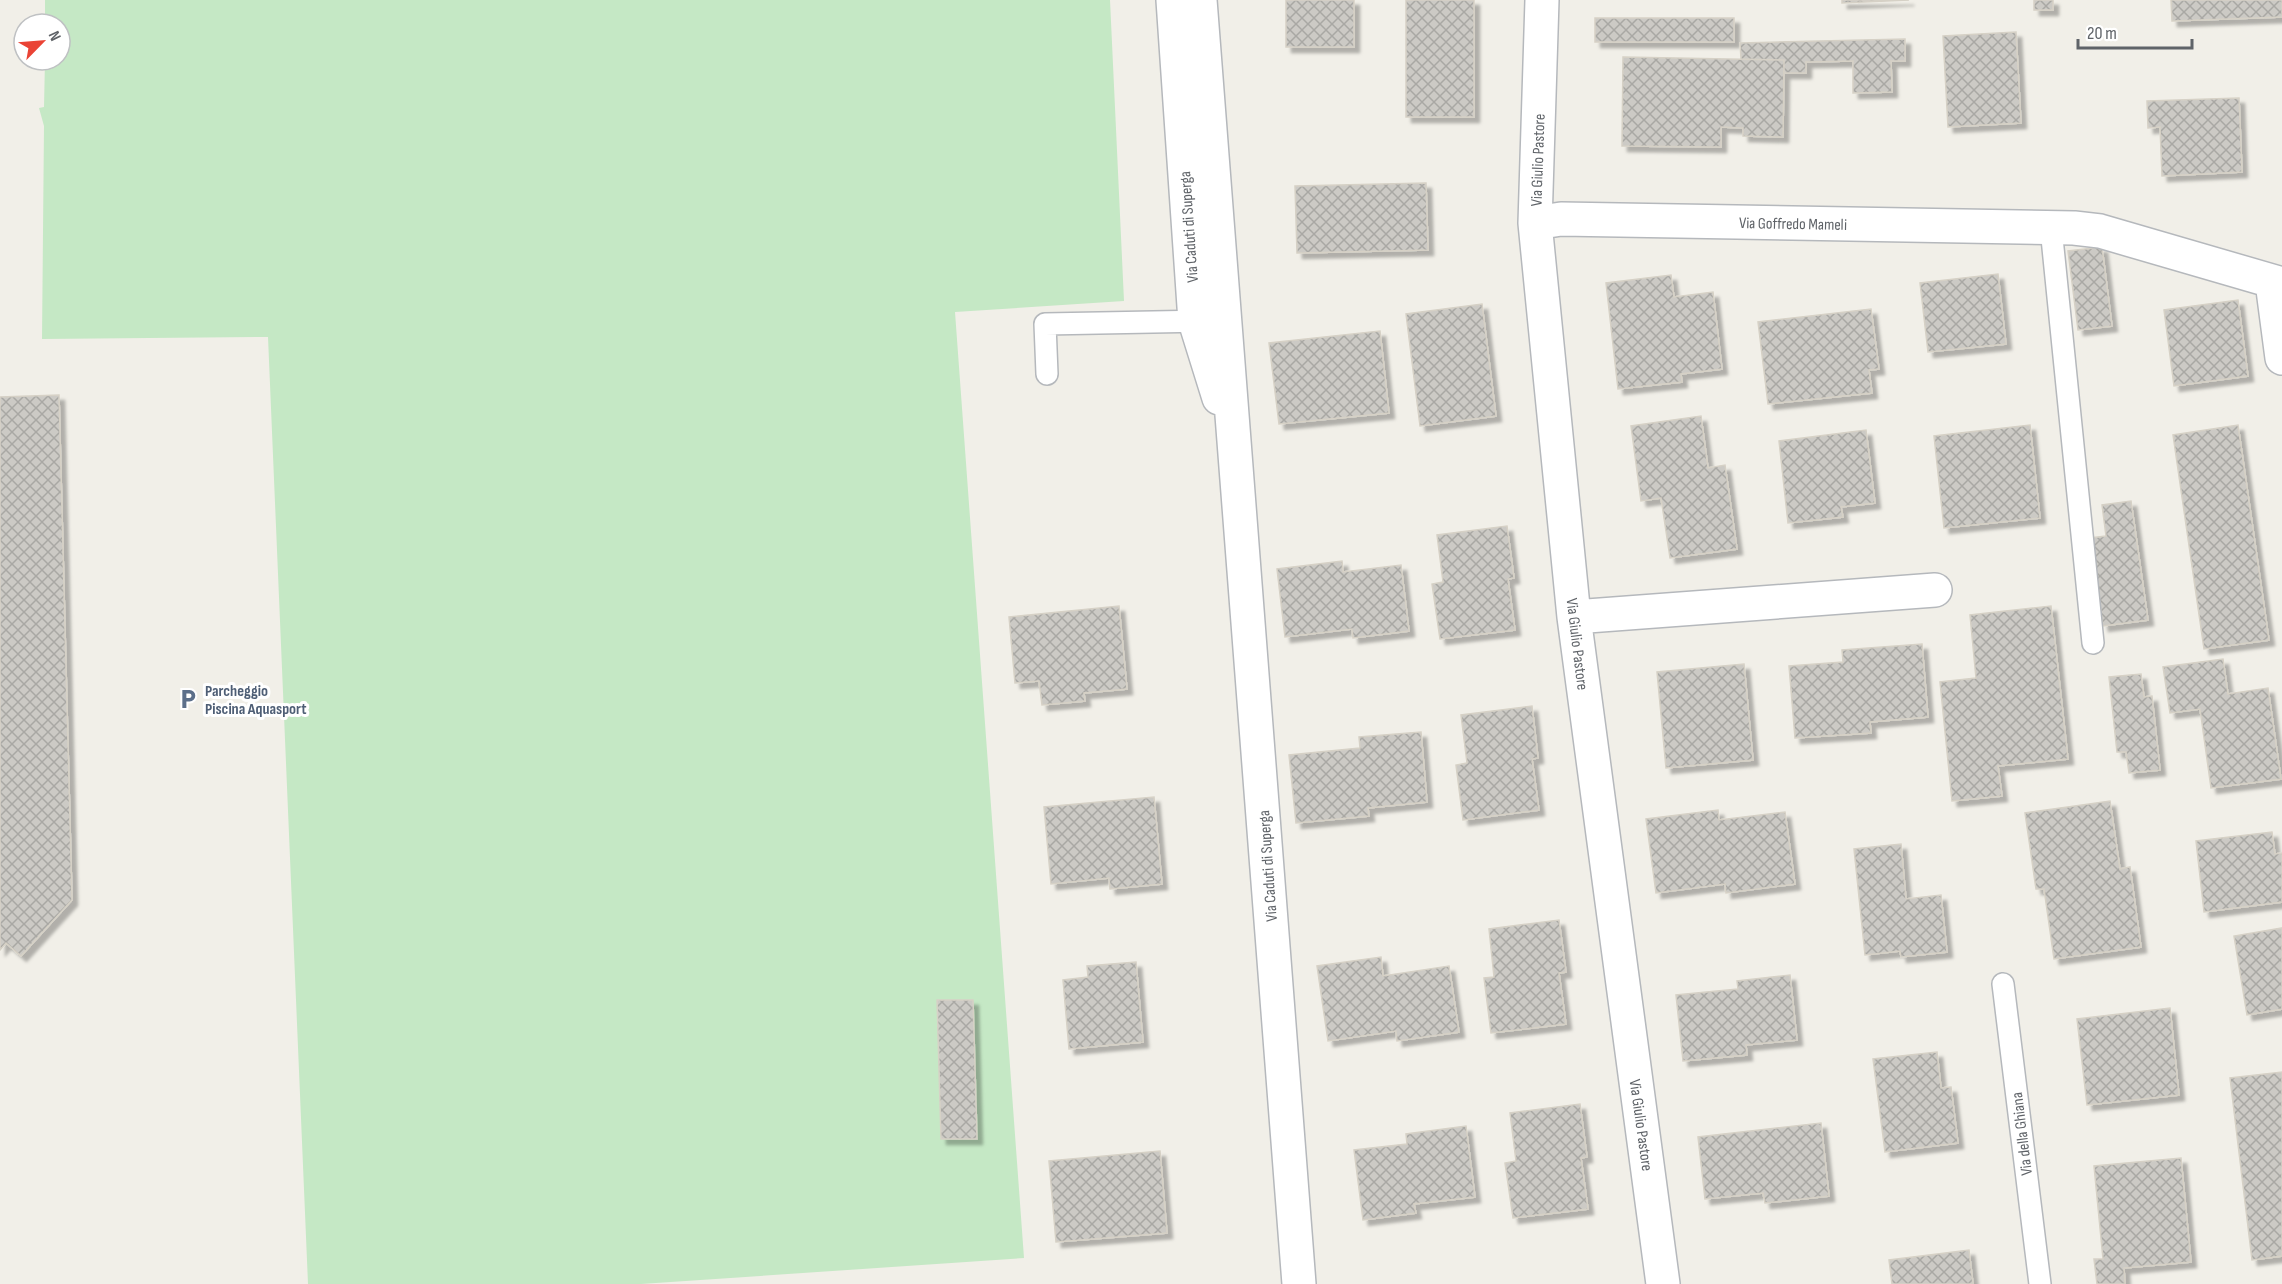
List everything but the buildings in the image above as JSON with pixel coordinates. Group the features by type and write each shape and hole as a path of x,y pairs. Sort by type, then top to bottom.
{"street":[{"name":"Via Caduti di Superga","path":"1173,0 1210,321 1235,448 1299,1284"},
{"name":"Via Caduti di Superga","path":"1200,0 1210,321"},
{"name":"Via Giulio Pastore","path":"1542,0 1535,223 1574,617 1663,1284"},
{"name":"Via Goffredo Mameli","path":"1535,223 1561,219 2051,228 2100,231 2277,283"},
{"path":"2277,283 2282,358"},
{"path":"1574,617 1935,590"}],"lane":[{"path":"2051,228 2093,643"},
{"path":"1047,374 1045,324 1210,321"},
{"name":"Via della Ghiana","path":"2003,984 2040,1284"}],"green space":[{"path":"45,0 1110,0 1124,301 955,312 1024,1258 641,1284 308,1284 268,337 42,339 44,126 39,108 44,107 45,72 72,72 72,12 45,12"}],"place":[{"name":"Parcheggio Piscina Aquasport","path":"188,699"}]}
